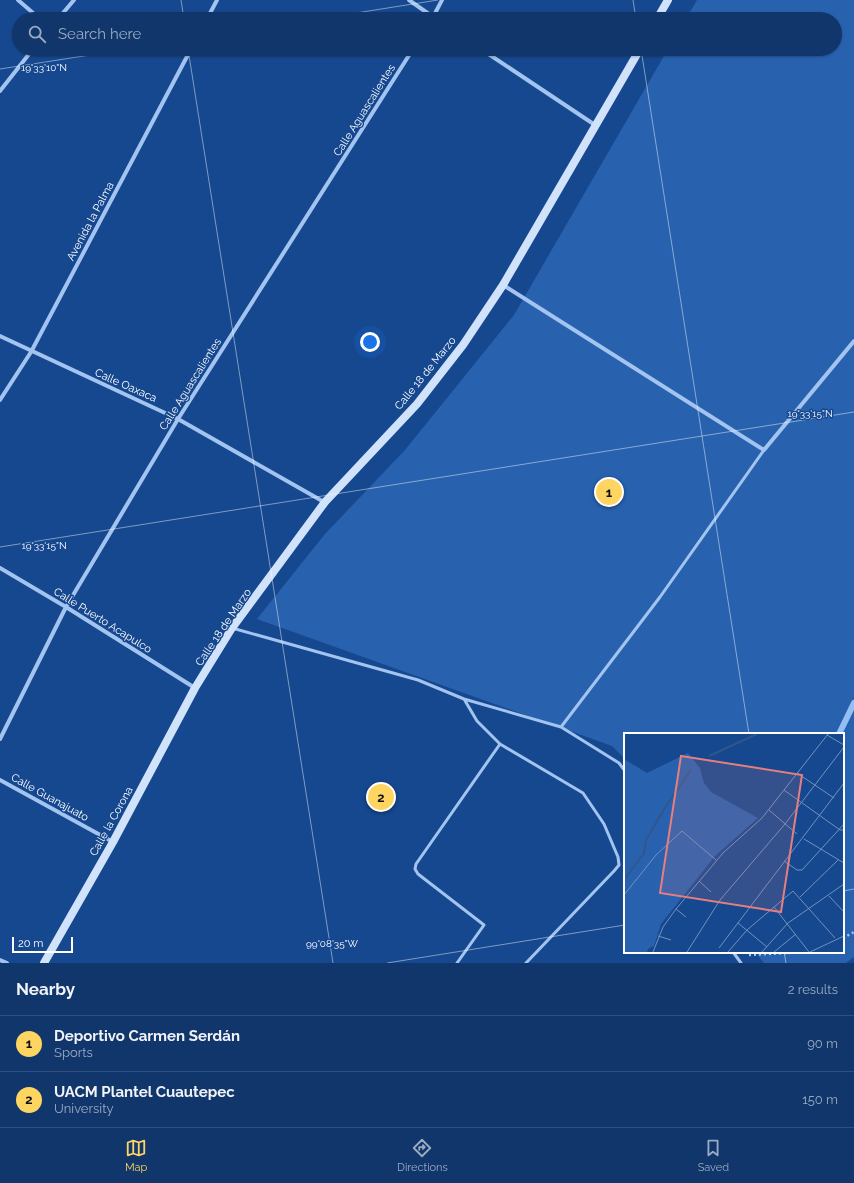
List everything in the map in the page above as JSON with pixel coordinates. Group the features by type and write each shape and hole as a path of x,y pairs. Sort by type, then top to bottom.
{"street":[{"path":"18,0 32,12"},
{"path":"64,12 74,0"},
{"path":"211,12 217,0"},
{"path":"409,0 426,12"},
{"path":"437,12 442,0"},
{"path":"661,12 668,0"},
{"path":"0,91 28,56"},
{"name":"Avenida la Palma","path":"0,400 31,352 187,56"},
{"name":"Calle Aguascalientes","path":"0,739 66,607 178,419 409,56"},
{"path":"492,56 595,125"},
{"name":"Calle 18 de Marzo","path":"195,688 232,628 325,502 417,404 464,345 503,285 636,56"},
{"path":"503,285 764,450 854,340"},
{"name":"Calle Oaxaca","path":"0,336 31,352 178,419 325,502"},
{"name":"Calle Puerto Acapulco","path":"0,568 66,607 195,688"},
{"name":"Calle la Corona","path":"44,963 113,842 195,688"},
{"name":"Calle Guanajuato","path":"0,780 113,842"},
{"path":"0,960 7,963"}],"lane":[{"path":"561,727 660,597 764,450"},
{"path":"232,628 418,680 464,699 561,727 619,763 624,770"},
{"path":"464,699 477,721 500,744 583,793 604,824 618,857 619,865 614,871 526,963"},
{"path":"457,963 484,926 418,874 415,869 416,864 500,744"},
{"path":"734,953 741,963"}],"path":[{"path":"844,937 854,932"},
{"path":"737,959 753,954 780,953"}],"shaded area":[{"path":"697,0 854,0 854,957 846,963 764,963 756,953 844,953 844,733 624,733 624,758 612,746 257,619 325,534 405,450 514,315 664,56 842,56 842,12 690,12"}],"waterway":[{"path":"839,733 854,703"}],"place":[{"name":"Deportivo Carmen Serdán","path":"609,492"},
{"name":"UACM Plantel Cuautepec","path":"381,797"}]}
